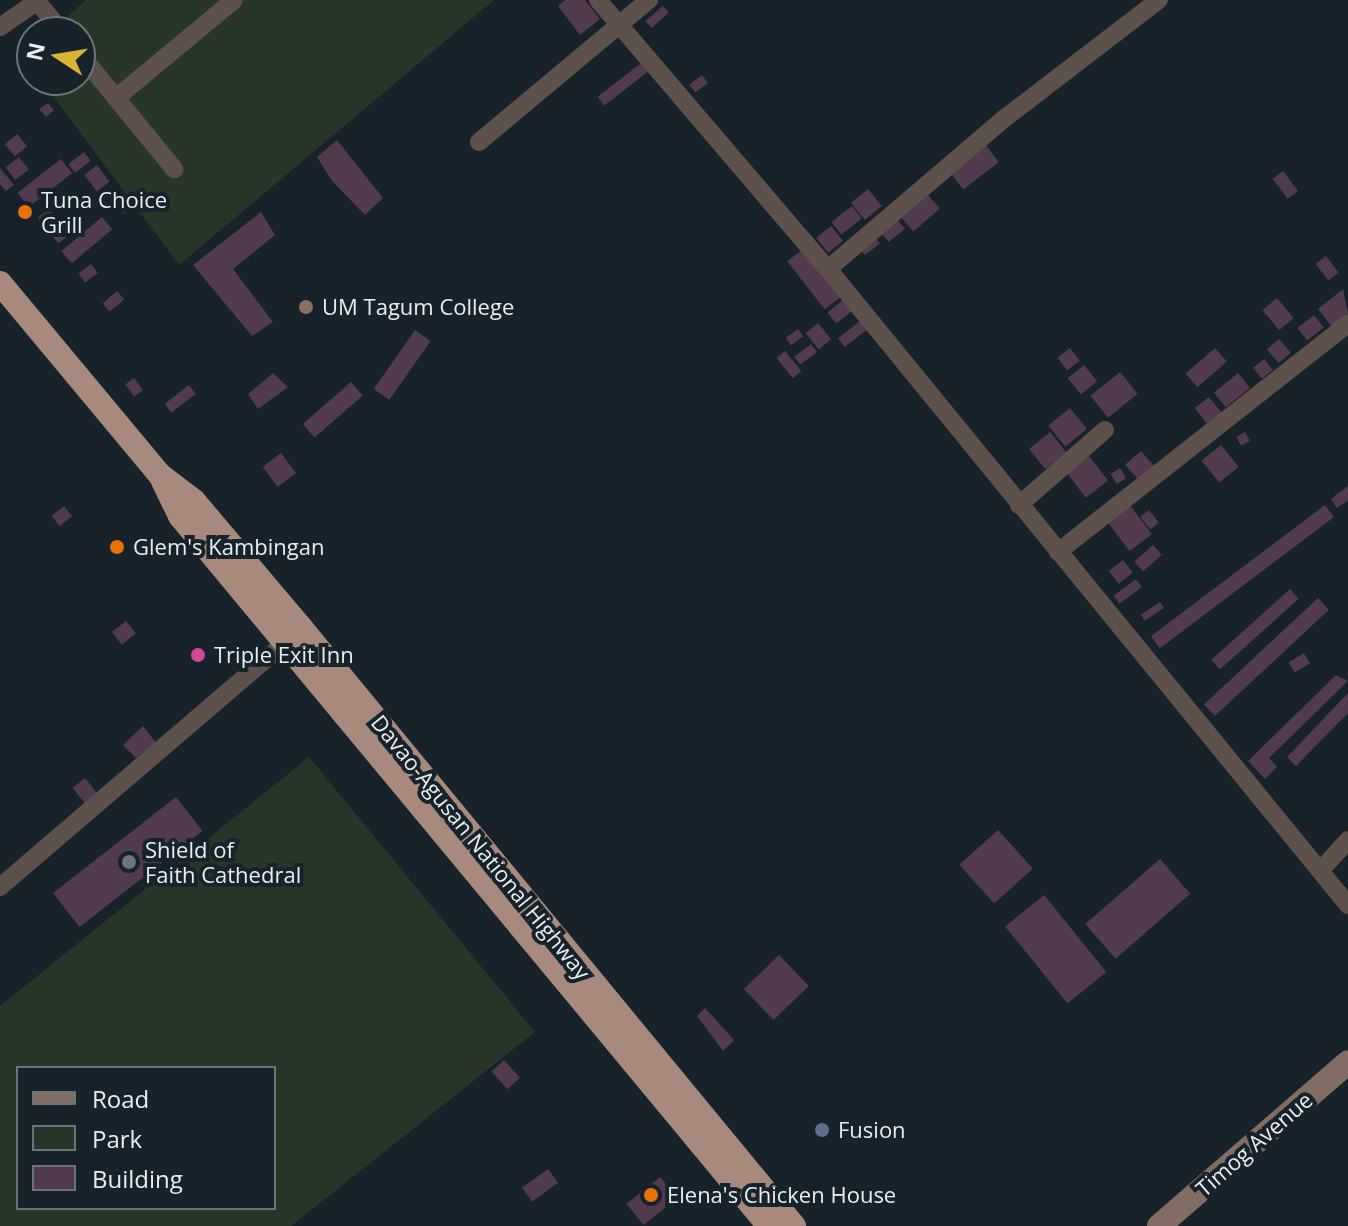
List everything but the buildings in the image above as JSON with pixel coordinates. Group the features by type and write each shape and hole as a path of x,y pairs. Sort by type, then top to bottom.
{"highway":[{"name":"Davao-Agusan National Highway","path":"0,283 160,475 194,501 334,682 759,1199 794,1226"},
{"name":"Davao-Agusan National Highway","path":"160,475 180,516 288,640 334,682"},
{"name":"Davao-Agusan National Highway","path":"759,1199 769,1226"}],"main road":[{"name":"Timog Avenue","path":"1159,1226 1348,1062"}],"street":[{"path":"116,98 234,0"},
{"path":"598,0 828,269 1348,905"},
{"path":"479,142 649,0"},
{"path":"828,269 1005,118 1159,0"},
{"path":"3,32 37,1"},
{"path":"96,74 174,169"},
{"path":"1058,552 1348,324"},
{"path":"1019,505 1105,430"},
{"path":"0,887 288,640"},
{"path":"1321,870 1348,840"}],"green space":[{"path":"86,0 494,0 179,265 53,96 96,96 96,16 67,16"},
{"path":"309,757 535,1032 291,1226 0,1226 0,1006"}],"place":[{"name":"Tuna Choice Grill","path":"25,212"},
{"name":"UM Tagum College","path":"306,307"},
{"name":"Glem's Kambingan","path":"117,547"},
{"name":"Triple Exit Inn","path":"198,655"},
{"name":"Shield of Faith Cathedral","path":"129,862"},
{"name":"Fusion","path":"822,1130"},
{"name":"Elena's Chicken House","path":"651,1195"}]}
